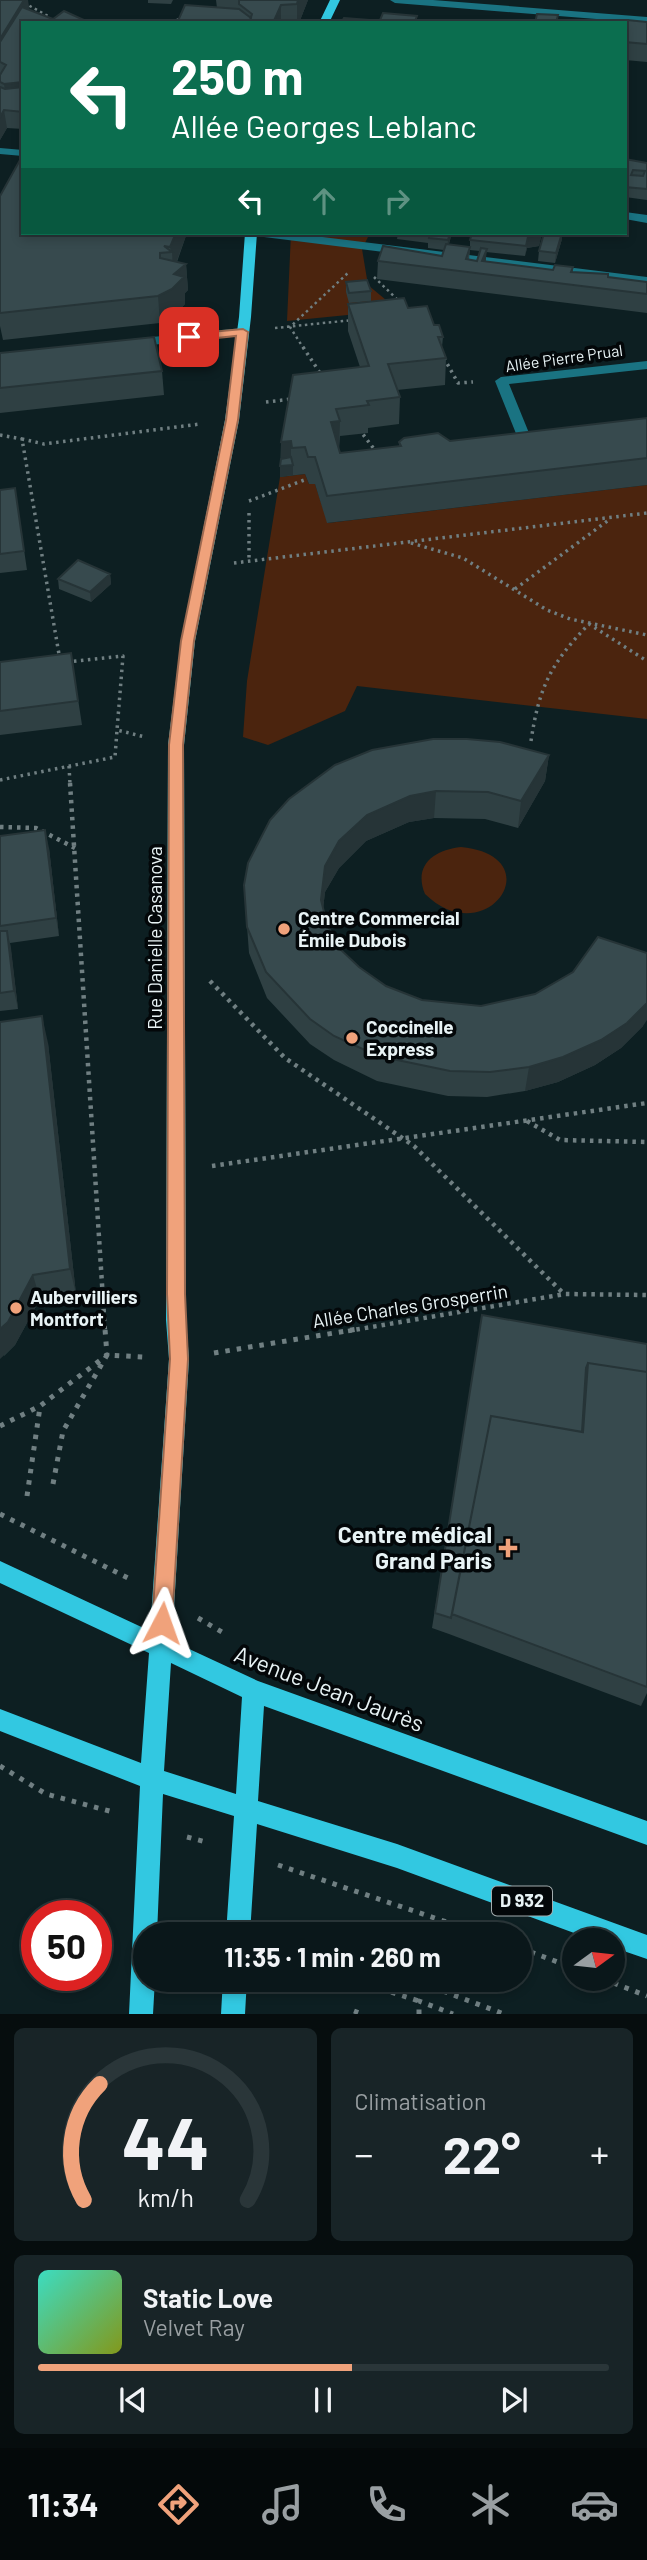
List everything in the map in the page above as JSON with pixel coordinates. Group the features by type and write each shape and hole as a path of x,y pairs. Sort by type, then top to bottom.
{"main road":[{"path":"325,21 335,0"},
{"name":"Rue Danielle Casanova","path":"141,2014 152,1779 179,1359 176,745 188,641 233,413 251,235"},
{"name":"Avenue Jean Jaurès","path":"0,1572 160,1650 254,1690 647,1833"},
{"path":"239,1922 254,1690"},
{"name":"D 932","path":"0,1720 152,1779 247,1806 397,1856 647,1947"},
{"path":"233,2014 234,1992"}],"street":[{"path":"395,0 647,20"},
{"path":"0,151 21,153"},
{"path":"627,216 647,219"},
{"path":"277,235 370,249 647,281"},
{"path":"121,344 243,332"},
{"name":"Allée Pierre Prual","path":"551,435 524,438 501,381 647,365"}],"path":[{"path":"19,0 48,16 51,21"},
{"path":"15,6 27,5"},
{"path":"166,21 185,18"},
{"path":"290,327 370,249"},
{"path":"370,249 372,275 404,306"},
{"path":"243,332 358,319"},
{"path":"290,327 327,383"},
{"path":"440,350 458,383 501,381"},
{"path":"0,435 44,444 233,413 296,398"},
{"path":"356,424 378,454"},
{"path":"22,439 60,662"},
{"path":"249,561 249,500 307,479"},
{"path":"201,567 647,513"},
{"path":"515,589 612,517"},
{"path":"407,542 463,558 547,610 589,624 647,635"},
{"path":"589,624 647,661"},
{"path":"531,741 544,677 556,659 589,624"},
{"path":"0,779 115,757 123,656 48,663"},
{"path":"117,730 176,745"},
{"path":"53,1484 63,1431 107,1355 69,766"},
{"path":"0,827 36,828 75,848"},
{"path":"176,947 285,1058 414,1146 565,1294"},
{"path":"176,1171 647,1103"},
{"path":"526,1120 560,1140 647,1142"},
{"name":"Allée Charles Grosperrin","path":"107,1355 179,1359 565,1294 647,1295"},
{"path":"0,1426 40,1406 107,1355"},
{"path":"27,1496 40,1406"},
{"path":"0,1514 164,1597 233,1639"},
{"path":"444,1919 452,1922"},
{"path":"532,1952 562,1964"},
{"path":"625,1988 647,1996"},
{"path":"391,1992 453,2014"},
{"path":"445,1992 503,2014"},
{"path":"419,2001 419,2014"},
{"path":"354,2011 362,2014"}],"shaded area":[{"path":"291,235 369,235 362,249 368,285 398,310 287,321"},
{"path":"305,474 309,484 315,484 328,523 647,485 647,719 357,686 345,711 268,745 243,737 247,681 280,477"},
{"path":"461,847 488,854 503,867 506,882 501,896 488,908 470,913 448,910 425,894 422,875 428,861 442,852"}],"building":[{"path":"0,0 24,0 0,39"},
{"path":"239,0 298,0 297,4 281,5 274,21 247,21 252,14 239,4"},
{"path":"185,5 239,9 251,18 247,21 178,21"},
{"path":"22,7 53,19 64,11 84,20 21,21 21,82 0,82 0,75 6,65 0,62 0,42"},
{"path":"383,13 417,16 415,21 380,20"},
{"path":"537,14 558,15 556,21 535,21"},
{"path":"344,18 382,21 342,21"},
{"path":"627,21 647,22 647,44 627,42"},
{"path":"0,87 21,87 21,112 4,110 0,117"},
{"path":"627,159 647,163 647,189 627,187","holes":["633,170 645,171 643,176 631,175"]},
{"path":"21,160 21,235 175,235 170,247 164,246 172,252 160,253 160,258 186,264 174,274 184,277 172,289 158,296 0,313 0,196"},
{"path":"430,235 449,235 448,240 429,238"},
{"path":"471,235 540,235 528,237 526,246 470,240"},
{"path":"543,235 561,235 556,253 539,251"},
{"path":"446,244 470,247 466,259 477,261 481,248 487,249 482,261 553,270 555,265 573,267 571,272 608,274 608,277 647,282 647,294 378,261 383,246 442,256"},
{"path":"367,280 371,291 349,293 346,282"},
{"path":"404,298 408,308 427,306 434,325 439,325 443,337 438,337 446,358 388,364 400,397 367,401 369,405 336,409 340,421 331,422 340,453 401,446 399,442 404,438 438,433 450,441 647,418 647,458 327,496 315,457 308,457 305,447 292,448 291,441 281,442 293,375 369,366 348,304"},
{"path":"154,337 162,371 0,388 0,353"},
{"path":"291,457 293,465 280,466 281,459"},
{"path":"15,488 24,551 0,554 0,490"},
{"path":"78,560 110,574 90,592 58,579"},
{"path":"71,653 78,701 0,711 0,662"},
{"name":"Centre Commercial Émile Dubois","path":"433,739 500,742 549,755 521,801 488,792 436,791 410,796 367,815 339,841 325,866 321,900 327,924 340,949 359,967 386,986 422,1000 481,1006 535,994 573,972 598,937 647,953 647,1003 627,1023 601,1040 563,1057 529,1067 490,1072 450,1071 378,1056 334,1036 310,1019 266,972 247,927 244,885 248,863 270,820 289,799 335,765 372,750"},
{"path":"45,830 56,918 0,926 0,836"},
{"path":"0,931 7,931 14,991 0,993"},
{"path":"42,1016 70,1269 33,1275 8,1322 0,1329 0,1022"},
{"path":"482,1315 647,1344 647,1372 588,1363 582,1432 491,1416 451,1618 435,1613"},
{"path":"588,1363 647,1372 647,1687 452,1614 491,1416 583,1432"}],"place":[{"name":"Centre Commercial Émile Dubois","path":"284,929"},
{"name":"Coccinelle Express","path":"352,1038"},
{"name":"Aubervilliers Montfort","path":"16,1308"},
{"name":"Centre médical Grand Paris","path":"508,1548"}],"route":[{"path":"162,1623 179,1359 176,1320 176,745 188,641 232,420 243,332 189,337"}]}
